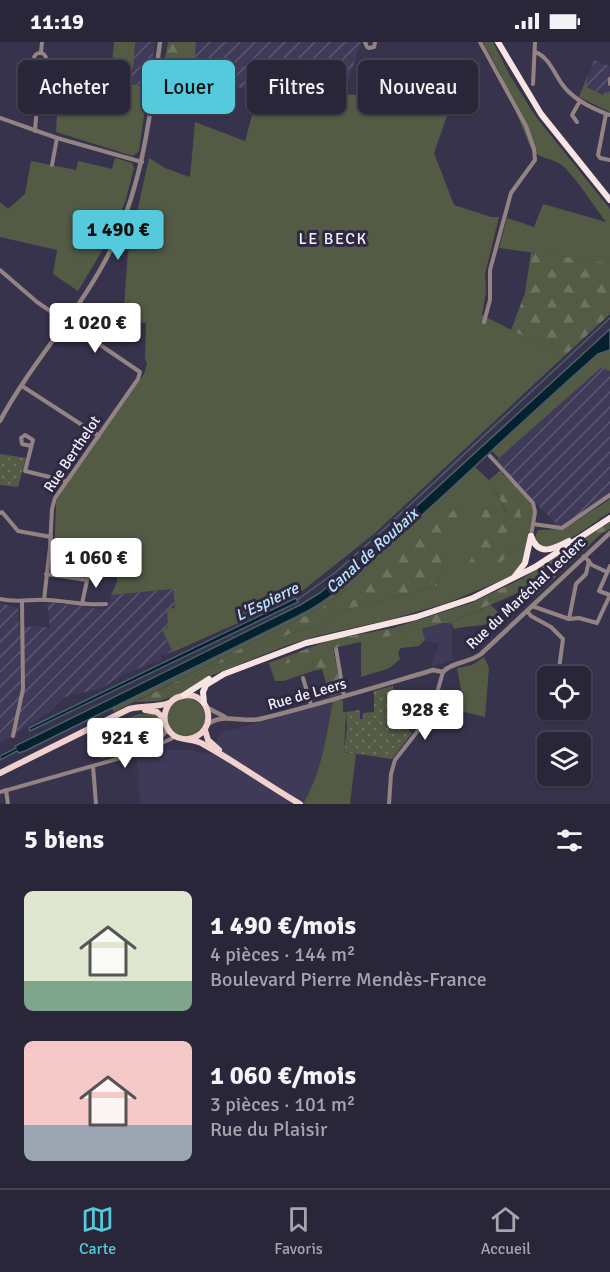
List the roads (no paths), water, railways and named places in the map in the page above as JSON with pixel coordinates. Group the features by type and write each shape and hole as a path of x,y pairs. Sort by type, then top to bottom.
{"highway":[{"path":"498,42 542,114 610,200"},
{"path":"184,695 207,680 311,641 450,607 503,585 542,563 610,518"},
{"path":"531,536 537,547 552,549 601,524"},
{"path":"503,585 523,566 531,536"},
{"path":"205,705 203,694 206,685 224,674"}],"main road":[{"path":"0,774 136,707 160,706 184,695 194,696 205,705 209,716 206,727 208,741 232,761"},
{"path":"170,703 165,711 164,719 167,728 175,736 200,742 300,804"},
{"path":"112,718 147,710 157,712 164,719"},
{"path":"188,740 198,736 206,727"},
{"path":"269,785 295,804"}],"street":[{"path":"41,52 42,42"},
{"path":"0,420 97,276 111,249 131,202 142,162 162,42"},
{"path":"365,42 371,48 375,42"},
{"path":"480,42 526,126 534,149 535,160 511,193 490,270 490,300 484,322"},
{"path":"533,84 536,42"},
{"path":"34,60 36,55 41,52"},
{"path":"41,52 45,54 46,60"},
{"path":"535,52 542,55 563,86 591,108 608,114 598,155 600,158 610,160"},
{"path":"610,79 610,84"},
{"path":"577,122 572,115 580,100"},
{"path":"35,131 36,114"},
{"path":"0,118 57,138 142,162"},
{"path":"52,165 57,138"},
{"path":"0,270 34,300 66,322"},
{"name":"Rue Berthelot","path":"44,600 54,504 66,481 140,376 136,368 66,322"},
{"path":"22,386 99,436"},
{"path":"32,446 25,471 66,481"},
{"path":"490,456 532,500 535,509 531,536"},
{"path":"533,524 562,528 610,495"},
{"path":"0,513 2,512 18,531 51,537"},
{"name":"Rue du Maréchal Leclerc","path":"456,665 478,656 610,532"},
{"path":"584,556 607,572"},
{"path":"569,619 576,584 586,574 589,561"},
{"path":"559,666 563,639 551,627 531,616 529,608 569,619 579,618 597,623 610,595 600,591 610,566"},
{"path":"82,604 89,571"},
{"path":"46,574 87,580"},
{"path":"0,599 106,604"},
{"path":"13,736 23,685 22,601"},
{"path":"336,649 344,696"},
{"name":"Rue de Leers","path":"206,727 215,719 259,719 433,670 443,672 446,668 456,665"},
{"path":"389,804 391,774 395,760 430,717 443,672"},
{"path":"303,678 311,705"},
{"name":"Rue de Leers","path":"205,705 231,719"},
{"path":"148,750 164,735 167,728"},
{"path":"0,792 148,750 175,736"},
{"path":"93,766 96,804"},
{"path":"6,790 9,804"}],"water":[{"name":"Canal de Roubaix","path":"610,329 610,350 598,354 330,597 300,615 25,751 19,753 17,751 0,760 0,756 16,748 15,746 320,593"},
{"path":"296,598 298,602 30,731 29,728"}],"waterway":[{"name":"L'Espierre","path":"297,600 336,572 383,530 610,318"}],"district":[{"name":"LE BECK","path":"333,239"}]}
